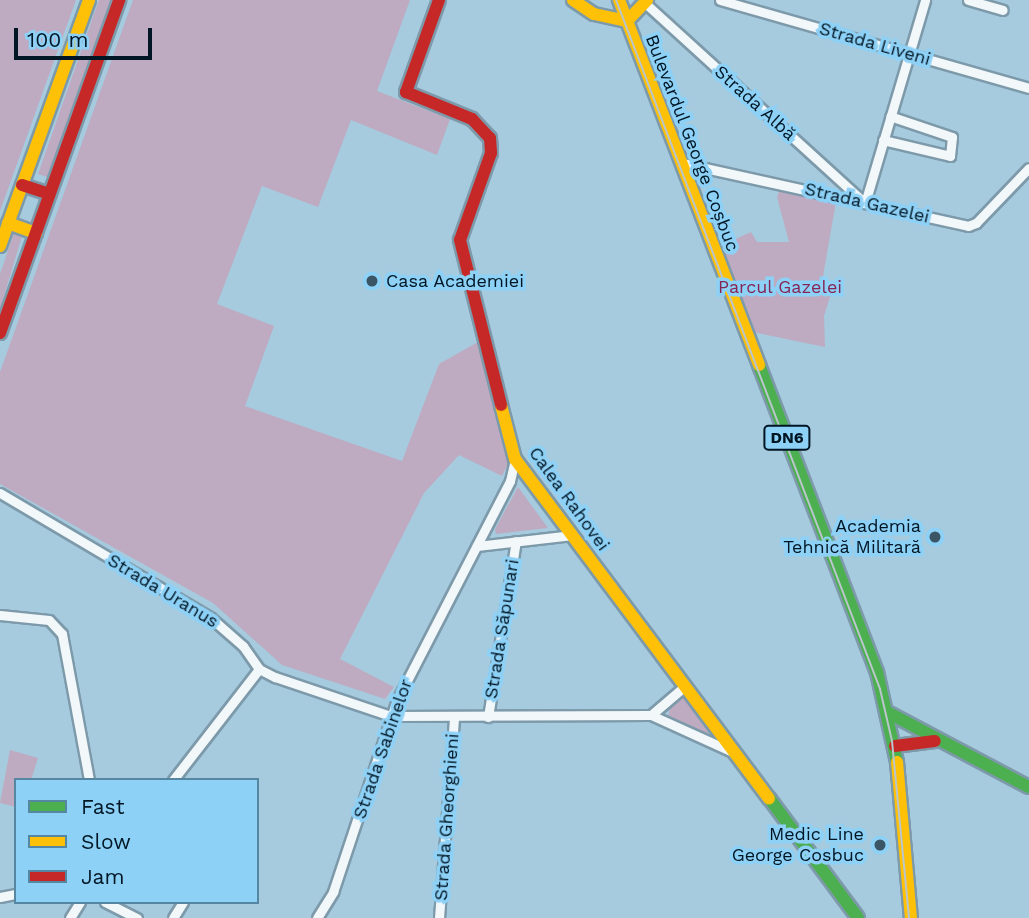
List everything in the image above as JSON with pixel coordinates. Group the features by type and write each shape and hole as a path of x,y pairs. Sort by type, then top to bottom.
{"main road":[{"path":"0,246 89,0"},
{"path":"0,333 119,0"},
{"name":"Calea Rahovei","path":"439,0 406,92 472,119 490,138 491,153 460,240 514,459 858,918"},
{"path":"573,0 594,14 627,20 646,2"},
{"name":"DN6","path":"620,0 627,20"},
{"name":"Bulevardul George Coșbuc","path":"627,20 889,713 895,746 911,918"},
{"path":"22,185 49,194"},
{"path":"8,223 36,233"},
{"path":"889,713 1029,788"},
{"path":"895,746 937,741"}],"street":[{"name":"Strada Liveni","path":"720,0 1029,88"},
{"path":"864,203 925,0"},
{"path":"968,0 1003,10"},
{"name":"Strada Albă","path":"646,2 864,203"},
{"path":"883,141 950,156 952,137 890,116"},
{"name":"Strada Gazelei","path":"682,163 968,226 976,223 1029,168"},
{"name":"Strada Sabinelor","path":"317,918 333,892 391,716 510,481 514,459"},
{"name":"Strada Uranus","path":"0,493 211,618 243,646 258,669"},
{"path":"477,546 572,535"},
{"name":"Strada Săpunari","path":"488,717 516,541"},
{"path":"0,615 49,620 62,634 89,778"},
{"path":"175,778 258,669 391,716 651,715 734,753"},
{"path":"651,715 685,686"},
{"name":"Strada Gheorghieni","path":"439,918 454,717"},
{"path":"109,904 137,918"}],"green space":[{"path":"0,0 76,0 0,211"},
{"path":"99,0 111,0 47,177 38,174"},
{"path":"133,0 410,0 377,91 450,119 437,155 351,120 318,207 262,186 217,304 274,326 245,406 402,461 439,364 478,342 510,460 502,476 459,455 424,493 340,659 394,687 385,699 282,665 213,603 0,484 0,372"},
{"name":"Parcul Gazelei","path":"782,184 837,196 822,282 833,287 824,316 825,347 753,332 720,246 751,232 757,242 789,242 777,197"},
{"path":"15,230 23,233 0,309 0,274"},
{"path":"518,487 548,528 496,534 495,529"},
{"path":"685,697 712,728 705,736 668,717 671,703"},
{"path":"10,750 38,758 32,778 14,778 14,806 0,803"}],"tram line":[{"path":"616,0 880,689 892,741 909,918"}],"traffic: fast":[{"path":"759,365 877,672 897,762"},
{"path":"889,713 1029,787"},
{"path":"769,798 858,918"}],"traffic: slow":[{"path":"0,246 89,0"},
{"path":"573,0 594,14 627,21 647,0"},
{"path":"619,0 759,365"},
{"path":"8,223 36,233"},
{"path":"501,405 515,459 769,798"},
{"path":"897,762 911,918"}],"traffic: jam":[{"path":"0,333 119,0"},
{"path":"439,0 406,92 472,119 490,138 491,153 460,240 501,405"},
{"path":"22,185 49,194"},
{"path":"895,746 935,741"}],"place":[{"name":"Casa Academiei","path":"372,281"},
{"name":"Academia Tehnică Militară","path":"935,537"},
{"name":"Medic Line George Cosbuc","path":"880,845"}]}
